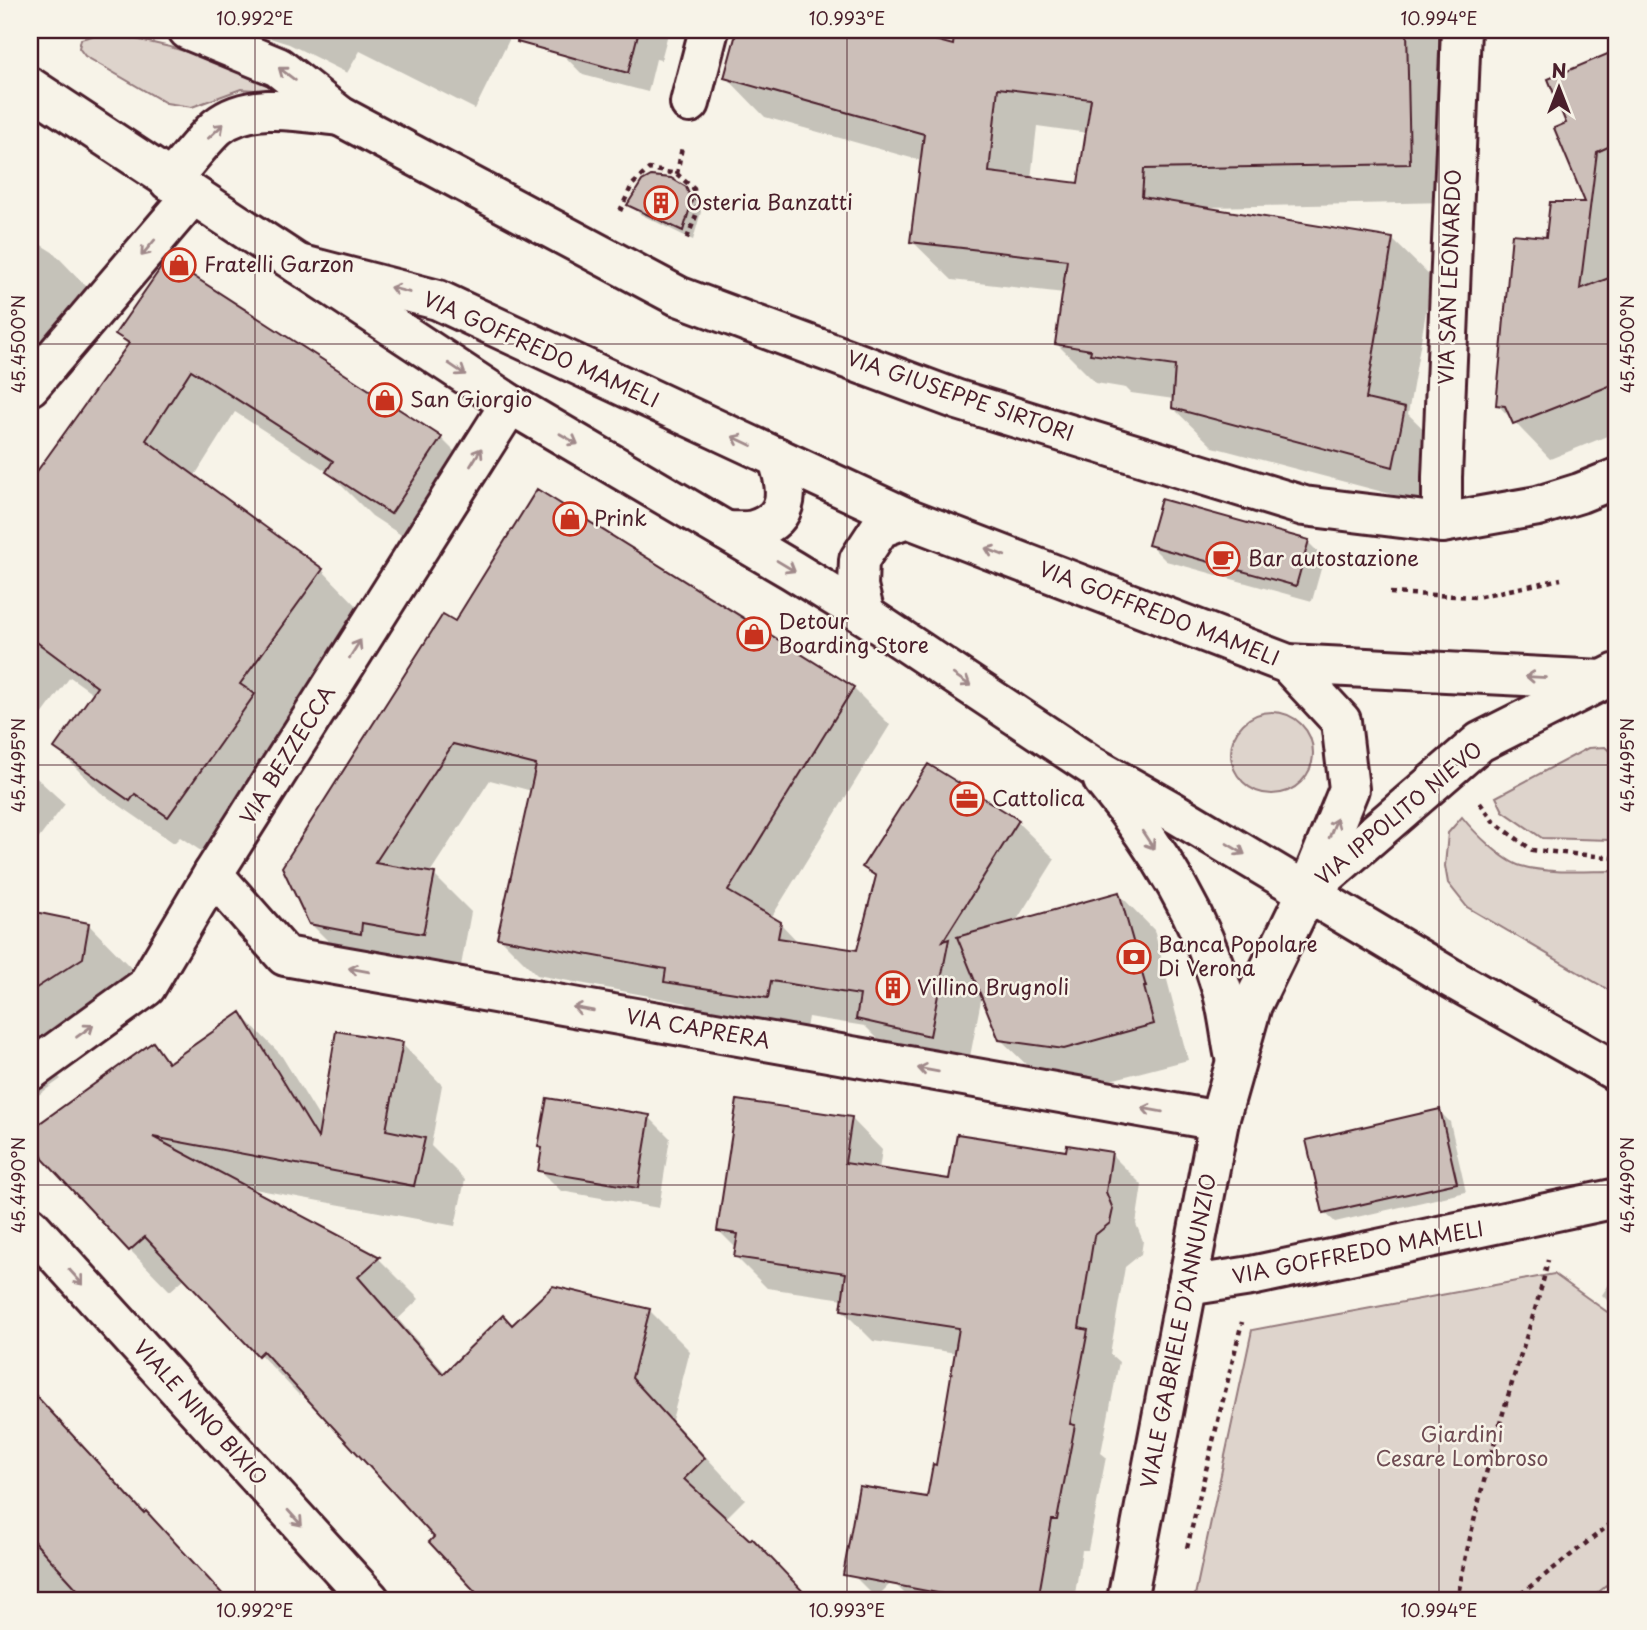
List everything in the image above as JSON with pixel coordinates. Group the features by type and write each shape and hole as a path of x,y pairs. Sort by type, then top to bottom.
{"street":[{"name":"VIA GIUSEPPE SIRTORI","path":"188,30 278,67 340,116 678,296 958,400 1304,506 1442,523 1538,506 1617,478"},
{"path":"690,103 709,30"},
{"name":"VIA SAN LEONARDO","path":"1442,523 1442,463 1461,30"},
{"name":"VIA GOFFREDO MAMELI","path":"30,87 510,404 865,615 1092,766 1617,1072"},
{"name":"VIA GIUSEPPE SIRTORI","path":"30,386 181,189 218,127 239,115 272,110 340,116"},
{"name":"VIA GOFFREDO MAMELI","path":"298,264 438,300 907,517 1288,664 1341,721 1349,789 1307,892"},
{"name":"VIA BEZZECCA","path":"30,1071 146,987 213,874 510,404"},
{"path":"726,531 753,530 772,521 783,508 786,481 777,457"},
{"path":"865,615 858,586 859,559 880,528 907,517"},
{"name":"VIA IPPOLITO NIEVO","path":"1288,664 1611,676"},
{"name":"VIA IPPOLITO NIEVO","path":"1307,892 1480,742 1611,676"},
{"name":"VIALE GABRIELE D'ANNUNZIO","path":"1092,766 1132,814 1199,927 1222,991 1236,1062"},
{"name":"VIA CAPRERA","path":"213,874 285,956 1219,1121"},
{"name":"VIALE GABRIELE D'ANNUNZIO","path":"1127,1600 1219,1121 1252,1005 1307,892"},
{"name":"VIA GOFFREDO MAMELI","path":"1543,1215 1617,1169"},
{"name":"VIA GOFFREDO MAMELI","path":"1187,1286 1251,1276 1617,1198"},
{"name":"VIALE NINO BIXIO","path":"30,1226 370,1600"}],"path":[{"path":"620,211 632,185 649,169 677,174 694,189 698,211 685,243"},
{"path":"1390,593 1476,597 1561,579"},
{"path":"1478,802 1493,821 1532,850 1617,858"},
{"path":"1457,1600 1470,1529 1542,1289 1543,1215"},
{"path":"1186,1554 1241,1332 1251,1276"},
{"path":"1513,1600 1617,1519"}],"green space":[{"path":"106,32 222,62 277,86 278,92 241,89 192,107 166,103 85,56 79,48 81,39"},
{"path":"1272,712 1288,715 1301,724 1310,737 1313,753 1310,769 1301,782 1288,791 1272,794 1256,791 1243,782 1234,769 1231,753 1234,737 1243,724 1256,715"},
{"path":"1605,747 1614,755 1617,770 1611,840 1542,838 1503,811 1496,797 1588,748"},
{"path":"1462,817 1481,838 1521,866 1555,871 1614,871 1617,888 1617,995 1467,907 1448,883 1445,866 1448,833"},
{"name":"Giardini Cesare Lombroso","path":"1554,1274 1617,1319 1617,1577 1589,1600 1194,1600 1252,1330"}],"building":[{"path":"519,30 639,30 628,73 517,42"},
{"path":"737,30 898,30 953,45 955,30 1407,30 1410,164 1144,169 1142,197 1393,238 1366,399 1405,408 1393,467 1172,408 1175,366 1090,354 1091,350 1055,344 1067,260 910,242 924,134 724,78","holes":["998,88 1091,99 1078,183 989,172"]},
{"path":"1617,50 1617,143 1597,152 1580,289 1617,275 1617,383 1513,424 1505,406 1496,405 1512,234 1546,237 1550,202 1585,202 1554,128 1566,123 1548,79"},
{"name":"Osteria Banzatti","path":"651,176 671,178 686,187 692,201 683,231 627,205 642,181"},
{"path":"167,259 442,437 391,514 326,472 333,461 191,370 146,440 323,569 240,684 255,694 168,817 135,794 130,801 54,748 97,687 30,637 30,481 129,343 115,334"},
{"path":"537,489 854,687 728,891 781,922 778,938 857,950 876,876 862,867 928,764 1019,820 943,941 949,939 930,1036 856,1019 860,995 771,981 768,998 664,982 666,969 497,938 536,765 453,744 375,863 435,873 423,934 362,923 361,934 309,924 282,867 443,614 455,621"},
{"path":"1161,499 1309,540 1296,586 1148,545"},
{"path":"1119,892 1154,1024 1064,1049 999,1040 957,937"},
{"path":"30,911 89,923 83,958 30,992"},
{"path":"241,1012 318,1138 336,1031 403,1042 386,1130 425,1138 414,1186 153,1137 380,1257 358,1277 443,1374 503,1315 512,1325 553,1286 650,1309 632,1378 705,1458 684,1479 750,1540 752,1538 811,1600 483,1600 429,1542 434,1537 263,1351 258,1356 145,1237 129,1251 43,1159 33,1128 153,1042 168,1063"},
{"path":"547,1098 650,1115 638,1188 538,1171 542,1148 538,1147"},
{"path":"737,1100 852,1117 845,1163 949,1179 957,1134 1066,1151 1067,1145 1112,1152 1106,1192 1113,1209 1110,1223 1094,1236 1079,1328 1088,1330 1070,1424 1075,1425 1057,1520 1052,1520 1038,1600 974,1600 843,1575 859,1486 927,1497 933,1464 936,1465 959,1328 841,1310 846,1273 734,1257 738,1234 717,1231"},
{"path":"1440,1109 1457,1183 1323,1213 1306,1140"},
{"path":"30,1389 228,1600 87,1600 30,1537"}],"place":[{"name":"Osteria Banzatti","path":"661,203"},
{"name":"Fratelli Garzon","path":"179,265"},
{"name":"San Giorgio","path":"385,400"},
{"name":"Prink","path":"570,519"},
{"name":"Bar autostazione","path":"1223,559"},
{"name":"Detour Boarding Store","path":"754,634"},
{"name":"Cattolica","path":"967,799"},
{"name":"Banca Popolare Di Verona","path":"1134,957"},
{"name":"Villino Brugnoli","path":"893,988"}]}
